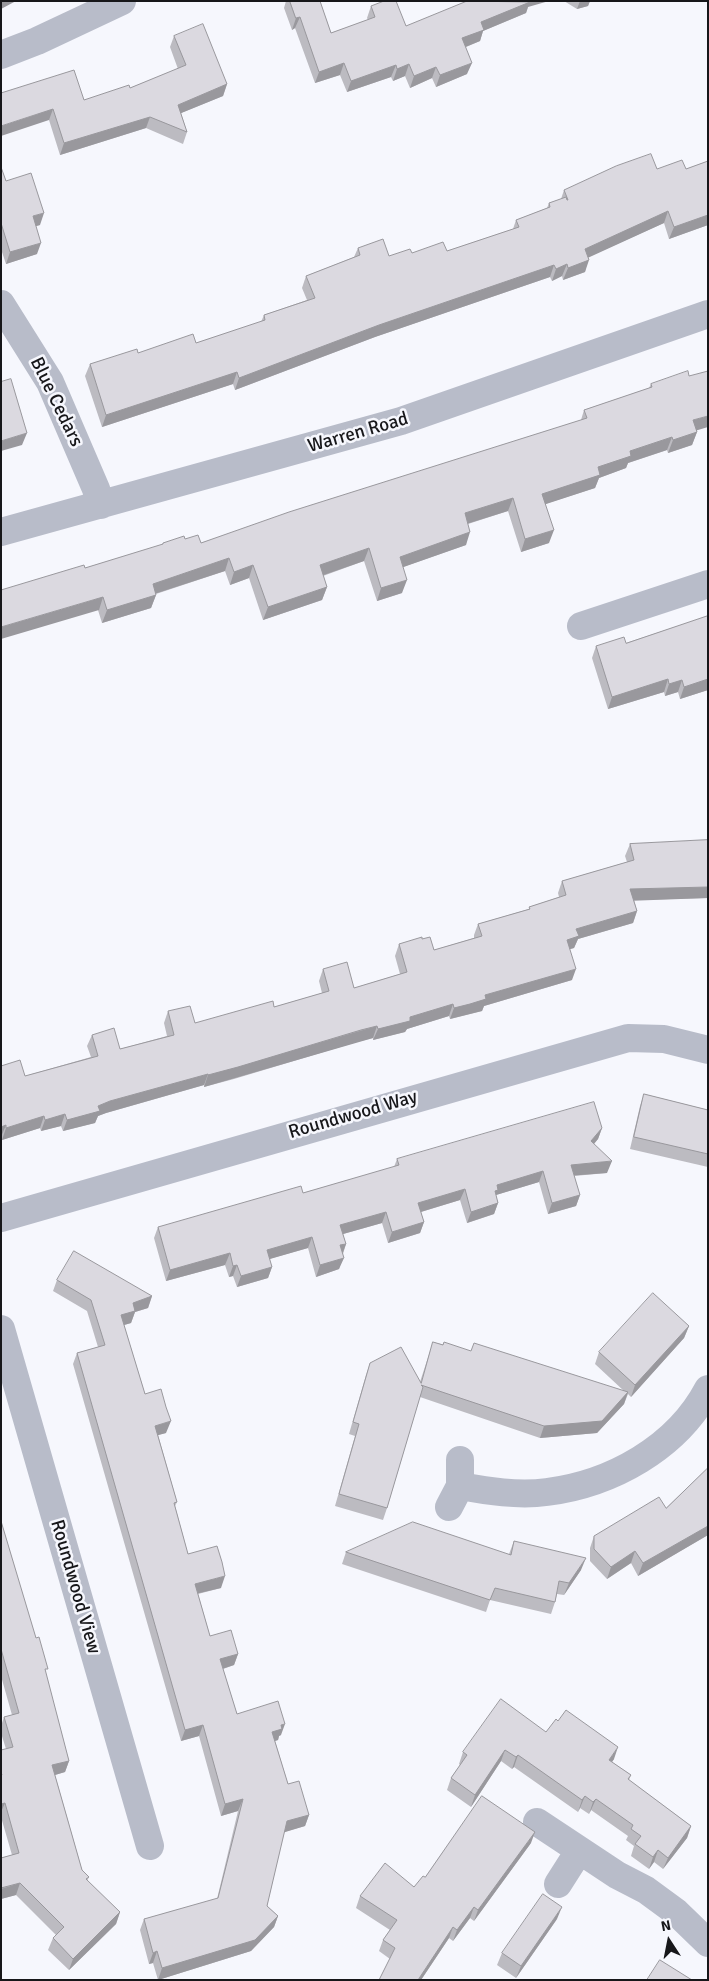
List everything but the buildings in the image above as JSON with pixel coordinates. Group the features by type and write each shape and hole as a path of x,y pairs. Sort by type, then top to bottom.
{"street":[{"path":"1,55 122,1"},
{"name":"Blue Cedars","path":"1,304 50,382 96,489 101,505"},
{"name":"Warren Road","path":"1,532 401,421 708,314"},
{"path":"581,626 708,584"},
{"name":"Roundwood Way","path":"1,1218 628,1038 664,1039 708,1050"},
{"name":"Roundwood View","path":"1,1329 150,1846"},
{"path":"456,1484 496,1492 546,1493 589,1484 635,1464 672,1435 703,1399 708,1389"},
{"path":"536,1822 617,1876 654,1896 676,1912 708,1943"},
{"path":"558,1884 579,1851"}]}
